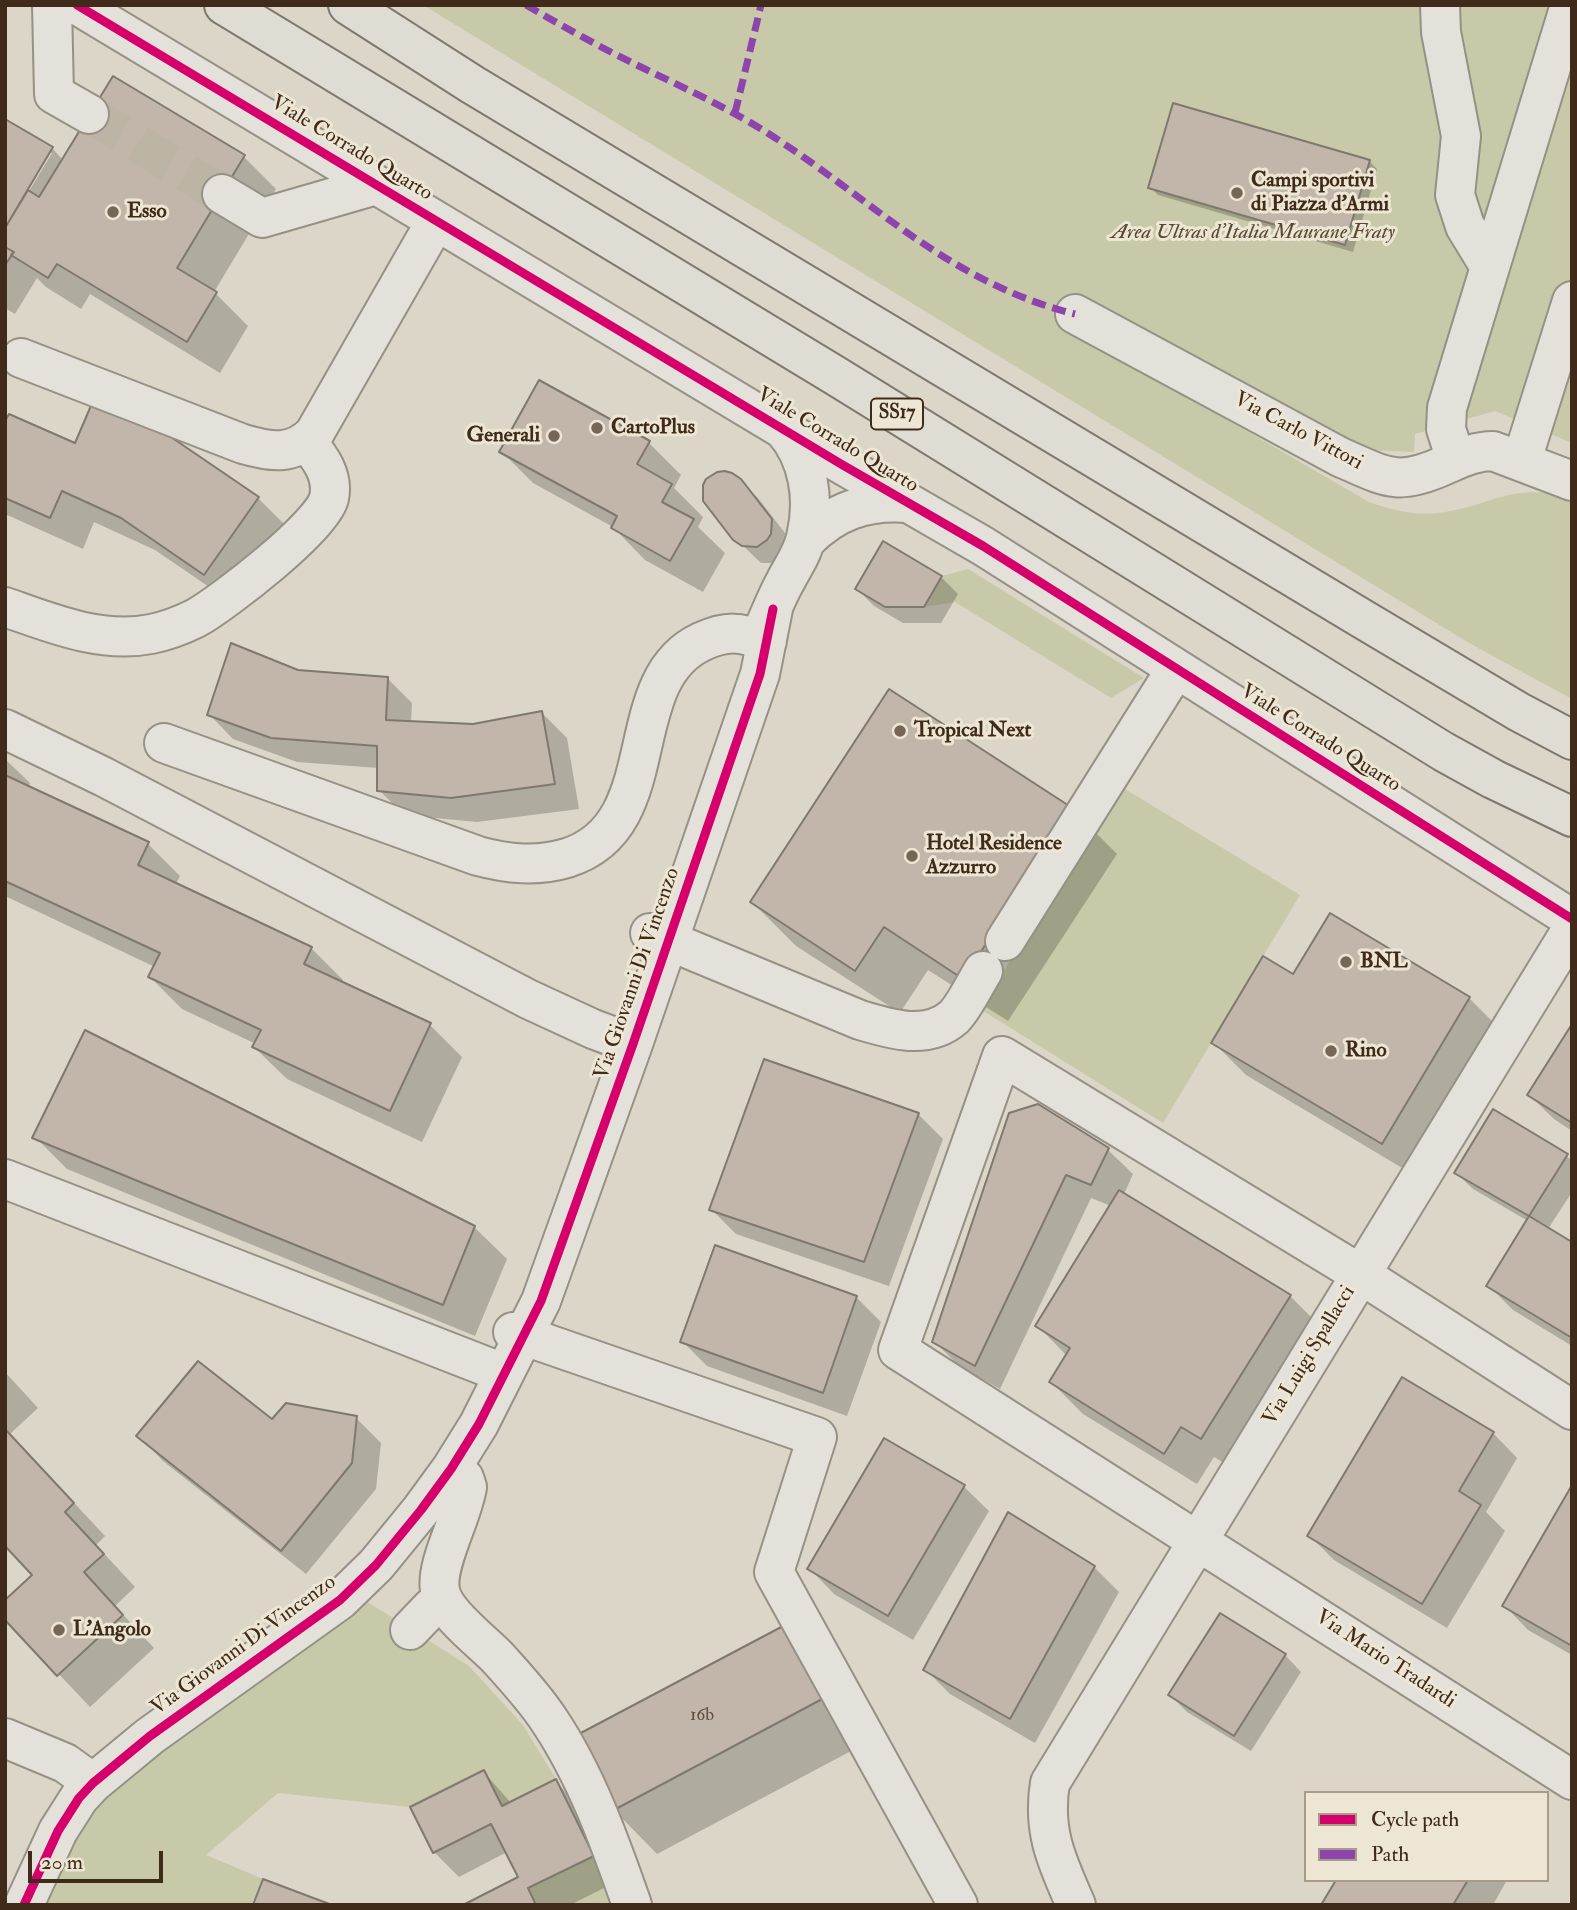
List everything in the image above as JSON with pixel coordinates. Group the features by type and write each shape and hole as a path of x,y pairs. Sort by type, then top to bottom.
{"main road":[{"name":"SS17","path":"224,5 848,384 1444,752 1572,817"},
{"path":"348,5 473,85 1519,712 1572,740"}],"street":[{"path":"52,5 54,94 89,114"},
{"name":"Viale Corrado Quarto","path":"77,5 983,546 1572,919"},
{"path":"1440,5 1441,32 1461,136 1455,195 1465,226 1490,267"},
{"path":"1456,460 1446,429 1447,408 1570,5"},
{"path":"222,194 262,218 376,185"},
{"path":"21,358 251,446 274,451 300,446 318,426 436,221"},
{"path":"1522,460 1572,301"},
{"name":"Via Carlo Vittori","path":"1075,314 1340,457 1375,473 1412,478 1479,452 1493,451 1572,481"},
{"name":"Via Giovanni Di Vincenzo","path":"24,1905 58,1830 79,1798 93,1783 150,1737 341,1600 393,1545 452,1469 479,1424 518,1334 522,1293 624,1040 743,668 766,629 806,540 810,514 807,476 799,451 782,428"},
{"path":"5,607 75,630 114,635 149,634 195,618 291,546 323,513 330,495 329,477 320,458 306,441"},
{"name":"Via Giovanni Di Vincenzo","path":"806,540 843,511 876,503 907,503"},
{"path":"164,743 478,856 512,863 549,862 585,850 602,838 617,821 627,802 657,692 671,665 686,651 714,636 766,629"},
{"path":"659,937 860,1020 890,1029 917,1032 936,1027 954,1017 1176,669"},
{"path":"5,729 104,777 528,999 624,1040"},
{"name":"Via Luigi Spallacci","path":"1076,1905 1055,1857 1047,1825 1046,1804 1050,1783 1572,929"},
{"name":"Via Mario Tradardi","path":"1360,1274 1002,1056 898,1350 1572,1780"},
{"path":"5,1179 503,1373"},
{"path":"1360,1274 1572,1410"},
{"path":"518,1334 817,1437 774,1572 958,1905"},
{"path":"452,1469 464,1478 467,1488 440,1576 440,1593 448,1608 528,1691 564,1743 605,1833 632,1905"},
{"path":"410,1630 431,1608 443,1600"},
{"path":"5,1738 65,1763 93,1783"}],"green space":[{"name":"Campi sportivi di Piazza d'Armi","path":"423,5 1572,5 1572,443 1495,411 1415,434 1414,452 1367,450 1069,328 1377,505 1403,512 1429,514 1457,510 1518,493 1534,492 1572,499 1572,699 1469,643"},
{"path":"968,569 1144,678 1111,698 955,602 924,607 942,576"},
{"path":"1120,786 1300,895 1163,1123 980,1009"},
{"path":"366,1601 469,1666 523,1725 556,1779 502,1806 484,1771 410,1807 278,1793 206,1855 263,1879 253,1905 45,1905 86,1817 115,1785"},
{"path":"594,1856 611,1905 536,1905 528,1888"}],"building":[{"name":"Esso","path":"113,76 245,155 177,268 217,292 187,342 57,264 48,278 11,255 14,252 5,247 5,228 28,190 39,197"},
{"path":"1173,103 1370,160 1345,245 1148,188"},
{"path":"5,119 53,147 5,228"},
{"path":"5,247 14,252 5,265"},
{"path":"539,380 650,441 637,464 672,484 662,502 694,519 670,561 611,528 617,516 499,452"},
{"path":"93,401 168,435 259,497 204,575 121,518 62,491 50,518 5,498 5,421 9,414 75,443"},
{"path":"725,471 741,479 772,519 771,534 757,547 742,546 733,540 703,501 703,485 706,479 717,472"},
{"path":"883,541 942,576 924,607 885,607 855,589"},
{"path":"231,643 298,670 388,677 386,720 473,724 542,711 555,784 451,798 377,791 377,746 271,738 207,715"},
{"name":"Hotel Residence Azzurro","path":"889,689 1074,809 963,979 884,927 855,971 750,902"},
{"path":"5,775 149,842 138,865 312,947 304,964 431,1023 390,1111 252,1047 261,1030 148,977 160,953 5,881"},
{"path":"1330,913 1470,997 1382,1144 1211,1043 1263,956 1293,974"},
{"path":"1572,1024 1572,1123 1527,1095"},
{"path":"85,1030 475,1226 443,1305 32,1138"},
{"path":"764,1059 919,1113 864,1262 709,1210"},
{"path":"1038,1104 1109,1148 1091,1185 1066,1175 975,1366 932,1342 1009,1113"},
{"path":"1493,1109 1568,1154 1529,1216 1454,1173"},
{"path":"1119,1190 1291,1295 1201,1439 1181,1427 1164,1454 1049,1382 1070,1348 1035,1326"},
{"path":"1529,1216 1572,1242 1572,1338 1486,1286"},
{"path":"715,1245 857,1296 823,1393 680,1342"},
{"path":"198,1361 272,1419 286,1403 357,1416 352,1463 281,1551 136,1436"},
{"path":"1402,1377 1494,1432 1459,1491 1481,1505 1422,1604 1307,1536"},
{"path":"5,1429 74,1503 65,1512 104,1554 84,1572 123,1615 57,1676 5,1620 5,1600 32,1575 5,1546"},
{"path":"884,1438 965,1485 888,1616 807,1569"},
{"path":"1572,1485 1572,1646 1502,1606"},
{"path":"1008,1512 1095,1566 1010,1719 923,1670"},
{"path":"1220,1613 1286,1654 1234,1736 1168,1695"},
{"path":"785,1625 826,1697 612,1811 577,1735"},
{"path":"484,1770 502,1806 556,1779 594,1856 528,1888 536,1905 463,1905 518,1877 491,1824 433,1853 410,1807"},
{"path":"263,1879 332,1905 253,1905"},
{"path":"1335,1882 1467,1882 1453,1905 1321,1905"}],"tunnel":[{"path":"89,114 222,194"}],"marked path":[{"path":"526,5 598,46 705,98 766,132 949,260 1029,300 1075,314"},
{"path":"735,113 761,5"}],"cycle path":[{"path":"77,5 841,464 983,546 1572,919"},
{"path":"24,1905 58,1831 79,1798 93,1783 150,1736 340,1600 376,1565 421,1510 479,1424 541,1301 633,1044 760,674 773,609"}],"place":[{"name":"Campi sportivi di Piazza d'Armi","path":"1237,193"},
{"name":"Esso","path":"113,212"},
{"name":"CartoPlus","path":"597,428"},
{"name":"Generali","path":"554,436"},
{"name":"Tropical Next","path":"900,731"},
{"name":"Hotel Residence Azzurro","path":"912,856"},
{"name":"BNL","path":"1346,962"},
{"name":"Rino","path":"1331,1051"},
{"name":"L'Angolo","path":"59,1630"}],"park label":[{"name":"Area Ultras d'Italia Maurane Fraty","path":"1253,233"}]}
